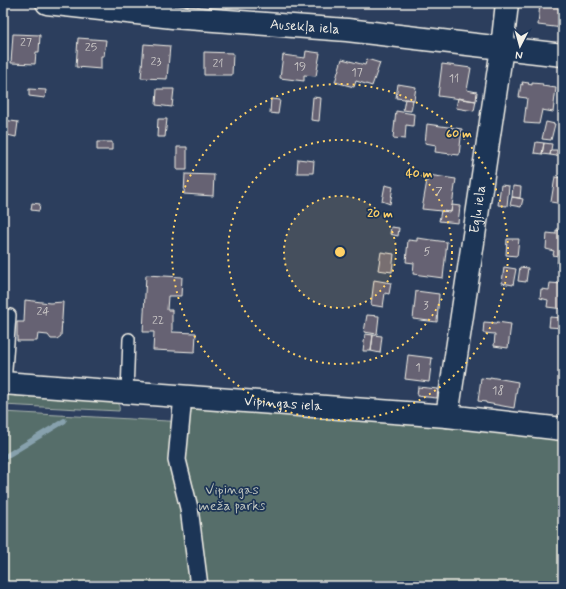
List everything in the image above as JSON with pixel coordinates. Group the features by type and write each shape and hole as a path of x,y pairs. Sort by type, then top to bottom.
{"street":[{"name":"Ausekļa iela","path":"47,3 173,17 347,30 563,55"},
{"name":"Egļu iela","path":"447,416 502,48 507,3"},
{"name":"Vipingas iela","path":"4,383 447,416 563,429"},
{"path":"183,396 177,460 189,508 199,586"}],"lane":[{"path":"4,383 10,315"},
{"path":"127,392 129,339"}],"green space":[{"path":"3,395 115,401 118,405 119,411 3,405"},
{"name":"Vipingas meža parks","path":"194,408 411,420 563,438 563,586 3,586 3,412 186,422 190,410"}],"building":[{"path":"540,3 563,4 563,28 538,25"},
{"path":"13,34 40,35 39,52 36,52 35,64 11,63"},
{"path":"78,38 106,40 104,56 101,56 101,69 76,67"},
{"path":"144,44 170,46 167,79 141,78"},
{"path":"306,51 320,53 316,76 304,75 304,81 280,78 283,55 305,58"},
{"path":"204,52 233,53 232,75 204,75"},
{"path":"342,59 365,65 367,59 380,63 372,86 356,81 354,87 335,82"},
{"path":"442,64 471,68 467,90 477,92 476,101 438,96"},
{"path":"522,82 532,85 532,83 543,84 542,86 556,88 553,112 542,110 539,124 524,123 527,98 519,97 521,84 523,85"},
{"path":"398,84 416,87 414,100 396,98"},
{"path":"29,89 46,90 45,98 29,96"},
{"path":"157,89 174,89 172,107 156,105"},
{"path":"313,97 321,98 319,121 311,120"},
{"path":"458,98 476,101 474,111 456,108"},
{"path":"271,99 280,100 278,114 270,113"},
{"path":"405,99 413,100 411,111 403,110"},
{"path":"396,111 414,114 413,126 406,125 405,139 393,138"},
{"path":"158,119 167,119 165,137 157,137"},
{"path":"3,120 18,122 16,137 3,134"},
{"path":"546,122 555,124 551,140 542,139"},
{"path":"427,124 462,129 459,155 435,152 436,145 425,143"},
{"path":"97,142 112,142 112,150 97,150"},
{"path":"536,142 544,143 542,154 534,153"},
{"path":"544,143 552,144 550,155 542,154"},
{"path":"177,147 187,147 187,170 177,170"},
{"path":"551,150 557,150 557,156 550,155"},
{"path":"298,159 314,161 313,173 297,173"},
{"path":"185,174 214,175 213,196 184,194"},
{"path":"428,175 456,179 451,212 422,209"},
{"path":"555,177 563,178 563,204 551,202"},
{"path":"385,185 393,187 390,204 382,201"},
{"path":"501,185 509,186 507,206 498,205"},
{"path":"513,186 521,187 520,198 512,197"},
{"path":"512,197 523,199 521,207 510,205"},
{"path":"32,203 40,204 39,211 31,210"},
{"path":"452,205 460,206 458,223 439,221 441,211 451,212"},
{"path":"391,227 399,228 398,236 390,234"},
{"path":"556,230 563,231 563,257 553,255 554,251 546,249 547,233 556,234"},
{"path":"417,238 447,242 443,278 413,274 414,263 406,262 408,240 417,241"},
{"path":"507,239 519,239 517,256 506,255"},
{"path":"381,252 394,254 392,272 378,270"},
{"path":"558,256 563,257 563,267 557,266"},
{"path":"504,267 516,269 513,285 502,283"},
{"path":"520,267 528,268 526,282 518,281"},
{"path":"146,275 182,277 181,296 168,296 167,310 172,310 172,332 196,333 195,352 153,350 154,332 143,332"},
{"path":"374,280 391,283 389,294 385,293 383,307 371,305"},
{"path":"550,283 563,284 563,309 547,307 548,300 540,298 541,289 549,290"},
{"path":"416,291 439,294 437,322 413,319"},
{"path":"25,300 50,303 63,302 61,336 57,339 51,339 48,335 38,334 37,341 17,341 17,322 24,322"},
{"path":"367,315 379,316 377,334 364,332"},
{"path":"550,317 563,318 563,328 549,327"},
{"path":"484,322 511,324 508,348 494,346 495,334 483,333"},
{"path":"365,334 373,335 371,351 363,351"},
{"path":"373,335 382,336 380,353 371,351"},
{"path":"408,355 432,358 429,382 405,379"},
{"path":"490,377 518,382 514,408 478,401 481,378 490,379"},
{"path":"418,387 438,389 437,398 417,396"}],"waterway":[{"path":"3,458 64,421"}]}
